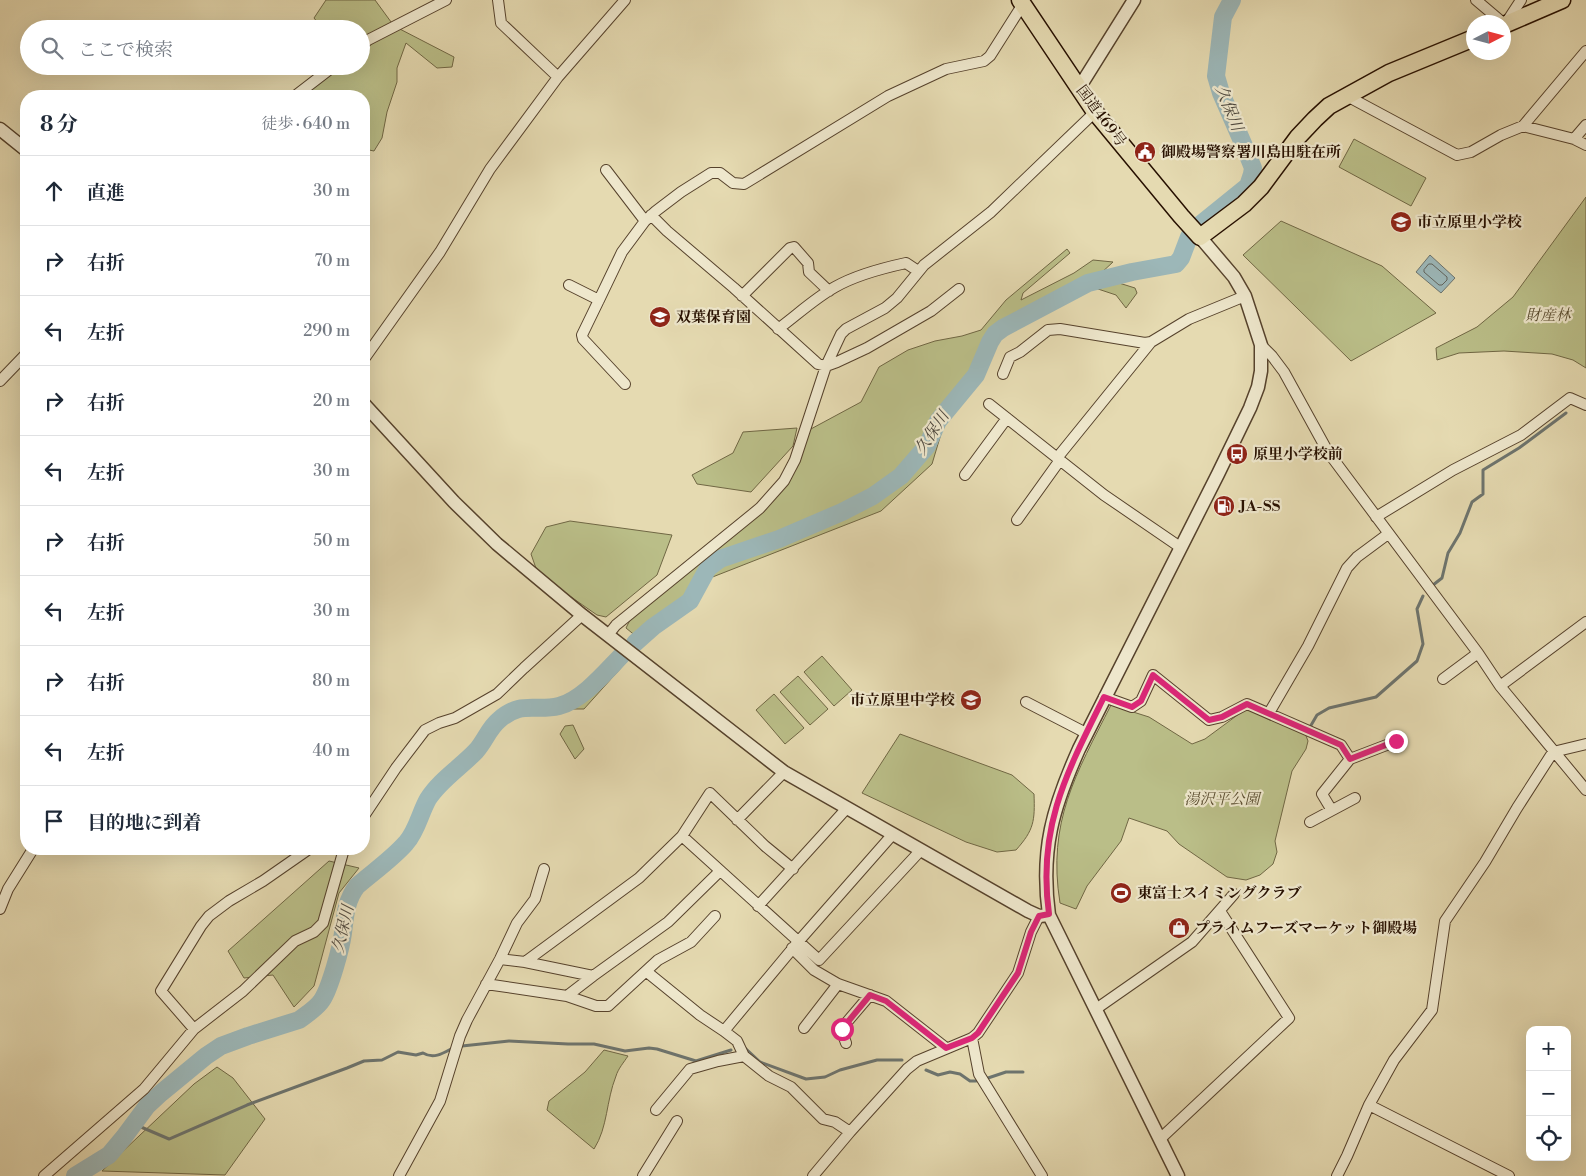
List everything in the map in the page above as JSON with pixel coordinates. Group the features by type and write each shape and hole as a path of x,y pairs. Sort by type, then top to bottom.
{"highway":[{"path":"1511,21 1562,0"},
{"name":"国道469号","path":"1021,2 1095,112 1200,237"},
{"path":"1200,237 1244,204 1261,187 1298,137 1329,106 1389,73 1466,41"}],"street":[{"path":"370,39 446,0"},
{"path":"498,0 501,23 558,77"},
{"path":"370,351 440,252 490,169 558,77 625,0"},
{"path":"1079,88 1134,0"},
{"path":"1476,0 1493,15"},
{"path":"1510,15 1521,0"},
{"path":"625,384 583,339 582,335 622,252 648,218 681,192 711,173 720,173 733,183 744,184 888,96 946,69 984,61 990,56 1021,2"},
{"path":"1347,96 1457,155 1471,152 1501,135 1524,126 1586,51"},
{"path":"303,90 322,75"},
{"path":"608,635 616,625 760,508 784,481 795,460 826,366 841,334 854,324 885,308 897,298 918,271 992,212 1095,112"},
{"path":"1574,139 1586,125"},
{"path":"1524,126 1574,139 1586,145"},
{"path":"0,128 20,145"},
{"path":"606,170 648,218 742,296 818,364 826,366 867,348 932,311 959,289"},
{"path":"813,1176 850,1132 917,1061 972,1038 978,1033 1018,973 1031,932 1044,915 1048,848 1051,827 1062,786 1104,697 1218,474 1250,408 1258,387 1261,370 1261,345 1245,296 1234,277 1200,237"},
{"path":"742,296 790,248 794,247 808,264 809,272 829,291"},
{"path":"778,329 829,291 846,282 906,263 918,271"},
{"path":"569,285 599,300"},
{"path":"1017,520 1059,459 1151,342 1189,318 1245,296"},
{"path":"1003,374 1010,357 1020,352 1048,330 1151,342"},
{"path":"1261,345 1284,372 1328,452 1478,653 1500,686 1586,790"},
{"path":"0,381 20,360"},
{"path":"1376,517 1453,470 1520,435 1570,398 1586,404"},
{"path":"989,404 1104,495 1180,546"},
{"path":"370,411 454,502 497,544 582,615 784,772 921,850 1044,915 1096,1009 1178,1176"},
{"path":"965,475 1007,418"},
{"path":"1269,713 1308,646 1347,568 1357,557 1388,534"},
{"path":"370,807 396,768 425,730 467,712 497,694 582,615"},
{"path":"1500,686 1586,622"},
{"path":"1444,679 1478,653"},
{"path":"1104,697 1132,707 1141,701 1153,675 1209,720 1222,717 1247,704 1341,745 1350,759"},
{"path":"1026,702 1086,733"},
{"path":"1331,809 1322,794 1350,759 1396,741"},
{"path":"1336,1176 1347,1156 1369,1105 1394,1060 1432,1010 1445,921 1485,862 1553,752 1586,744"},
{"path":"737,820 784,772"},
{"path":"525,962 639,878 682,836 710,793 792,869"},
{"path":"1310,822 1331,809 1355,798"},
{"path":"758,906 847,808"},
{"path":"724,1031 795,945 893,834"},
{"path":"682,836 758,906 795,945 814,970 838,984 886,1001 946,1048"},
{"path":"795,945 819,960 921,850"},
{"path":"0,909 8,889 28,855"},
{"path":"194,1029 161,991 209,916 300,855"},
{"path":"44,1176 144,1089 194,1029 243,992 295,941 314,932 324,923 342,855"},
{"path":"399,1176 440,1101 460,1036 517,923 535,899 544,870"},
{"path":"567,996 668,922 720,871"},
{"path":"1096,1009 1192,942 1234,894"},
{"path":"1160,1139 1289,1018 1220,911"},
{"path":"486,984 567,996 596,1006 608,1006 658,960 691,942 715,916"},
{"path":"500,959 525,962 593,976"},
{"path":"647,972 700,1015 737,1041 744,1056 769,1076 791,1087 823,1119 835,1122 850,1132"},
{"path":"804,1028 838,984"},
{"path":"846,1043 842,1029 870,995"},
{"path":"972,1038 979,1074 1042,1176"},
{"path":"656,1110 690,1069 744,1056"},
{"path":"1369,1105 1509,1176"},
{"path":"643,1176 676,1121"}],"green space":[{"path":"326,0 375,0 394,26 454,57 452,67 437,68 406,43 397,68 397,82 387,112 382,138 374,151 370,150 370,90 310,90 324,75 370,75 370,20 316,20 314,18"},
{"path":"1354,139 1426,178 1411,206 1339,167"},
{"name":"財産林","path":"1586,197 1586,368 1573,360 1552,354 1504,351 1459,353 1437,360 1436,348 1477,327 1513,297"},
{"path":"1281,221 1382,266 1436,313 1351,361 1243,255"},
{"path":"1067,249 1070,253 1023,293 1021,300 1074,273 1093,260 1113,262 1100,274 1135,288 1137,293 1126,308 1116,295 1080,283 1007,320 994,342 983,376 947,414 932,464 881,511 710,578 692,604 643,642 626,628 630,620 764,511 787,483 809,430 861,402 879,367 908,350 935,341 981,330 1006,300"},
{"path":"797,428 793,446 751,492 697,484 692,475 733,453 743,432"},
{"path":"570,521 672,535 657,575 606,617 597,615 538,574 531,554 546,527"},
{"path":"620,653 629,659 584,709 564,709"},
{"path":"822,656 852,690 834,706 804,672"},
{"path":"798,676 828,709 810,725 780,692"},
{"path":"774,694 804,728 785,744 756,710"},
{"name":"湯沢平公園","path":"1111,705 1149,717 1192,744 1205,739 1247,708 1270,720 1295,727 1305,733 1308,741 1306,749 1292,771 1275,841 1277,852 1273,864 1260,875 1246,880 1227,877 1179,844 1167,831 1129,818 1121,841 1087,886 1076,909 1060,903 1057,874 1061,823 1076,777"},
{"path":"573,725 584,749 575,759 560,734 565,726"},
{"path":"900,734 1012,775 1034,794 1032,825 1027,837 1016,850 997,852 966,842 862,793"},
{"path":"329,861 359,868 339,893 314,986 294,1007 273,975 244,978 228,951"},
{"path":"604,1050 628,1056 617,1073 602,1132 594,1149 547,1110 549,1101 585,1072"},
{"path":"217,1067 233,1078 265,1119 225,1175 102,1171 194,1084"}],"water":[{"path":"1430,255 1455,278 1441,293 1416,272"}],"waterway":[{"name":"久保川","path":"1201,224 1248,186 1253,168 1221,93 1216,76 1223,17 1232,0"},
{"name":"久保川","path":"635,643 653,627 690,601 708,568 720,559 779,539 842,512 873,496 901,476 927,446 938,421 976,375 990,342 995,334 1003,328 1088,283 1176,264 1181,258 1189,237"},
{"path":"1433,585 1442,578 1448,553 1460,533 1472,502 1483,494 1483,470 1519,448 1566,413"},
{"path":"1310,727 1317,715 1329,708 1376,697 1417,661 1423,644 1417,609 1423,596"},
{"name":"久保川","path":"75,1176 109,1155 147,1106 206,1056 221,1046 299,1020 312,1011 322,1000 335,968 347,908 353,891 406,843 413,833 428,799 438,786 476,751 492,727 507,714 522,708 550,708 568,703 594,684 624,653"},
{"path":"462,1046 509,1041 594,1044 625,1051 657,1049 696,1061 731,1050"},
{"path":"745,1048 760,1062 806,1079 825,1077 840,1070 877,1060 902,1060"},
{"path":"134,1124 169,1139 247,1105 364,1061 382,1060 398,1052 416,1055 423,1053 434,1056 451,1049"},
{"path":"926,1070 938,1075 950,1072 960,1074 970,1081 976,1081"},
{"path":"988,1078 1006,1072 1023,1072"}],"place":[{"name":"御殿場警察署川島田駐在所","path":"1145,152"},
{"name":"市立原里小学校","path":"1401,222"},
{"name":"双葉保育園","path":"660,317"},
{"name":"原里小学校前","path":"1237,454"},
{"name":"JA-SS","path":"1224,506"},
{"name":"市立原里中学校","path":"971,700"},
{"name":"東富士スイミングクラブ","path":"1121,893"},
{"name":"プライムフーズマーケット御殿場","path":"1179,928"}],"route":[{"path":"842,1029 870,995 886,1001 946,1048 972,1038 978,1033 1018,973 1031,932 1039,916 1049,914 1047,897 1048,848 1055,808 1063,783 1104,697 1132,707 1141,701 1153,675 1209,720 1222,717 1247,704 1341,745 1350,759 1396,741"}]}
